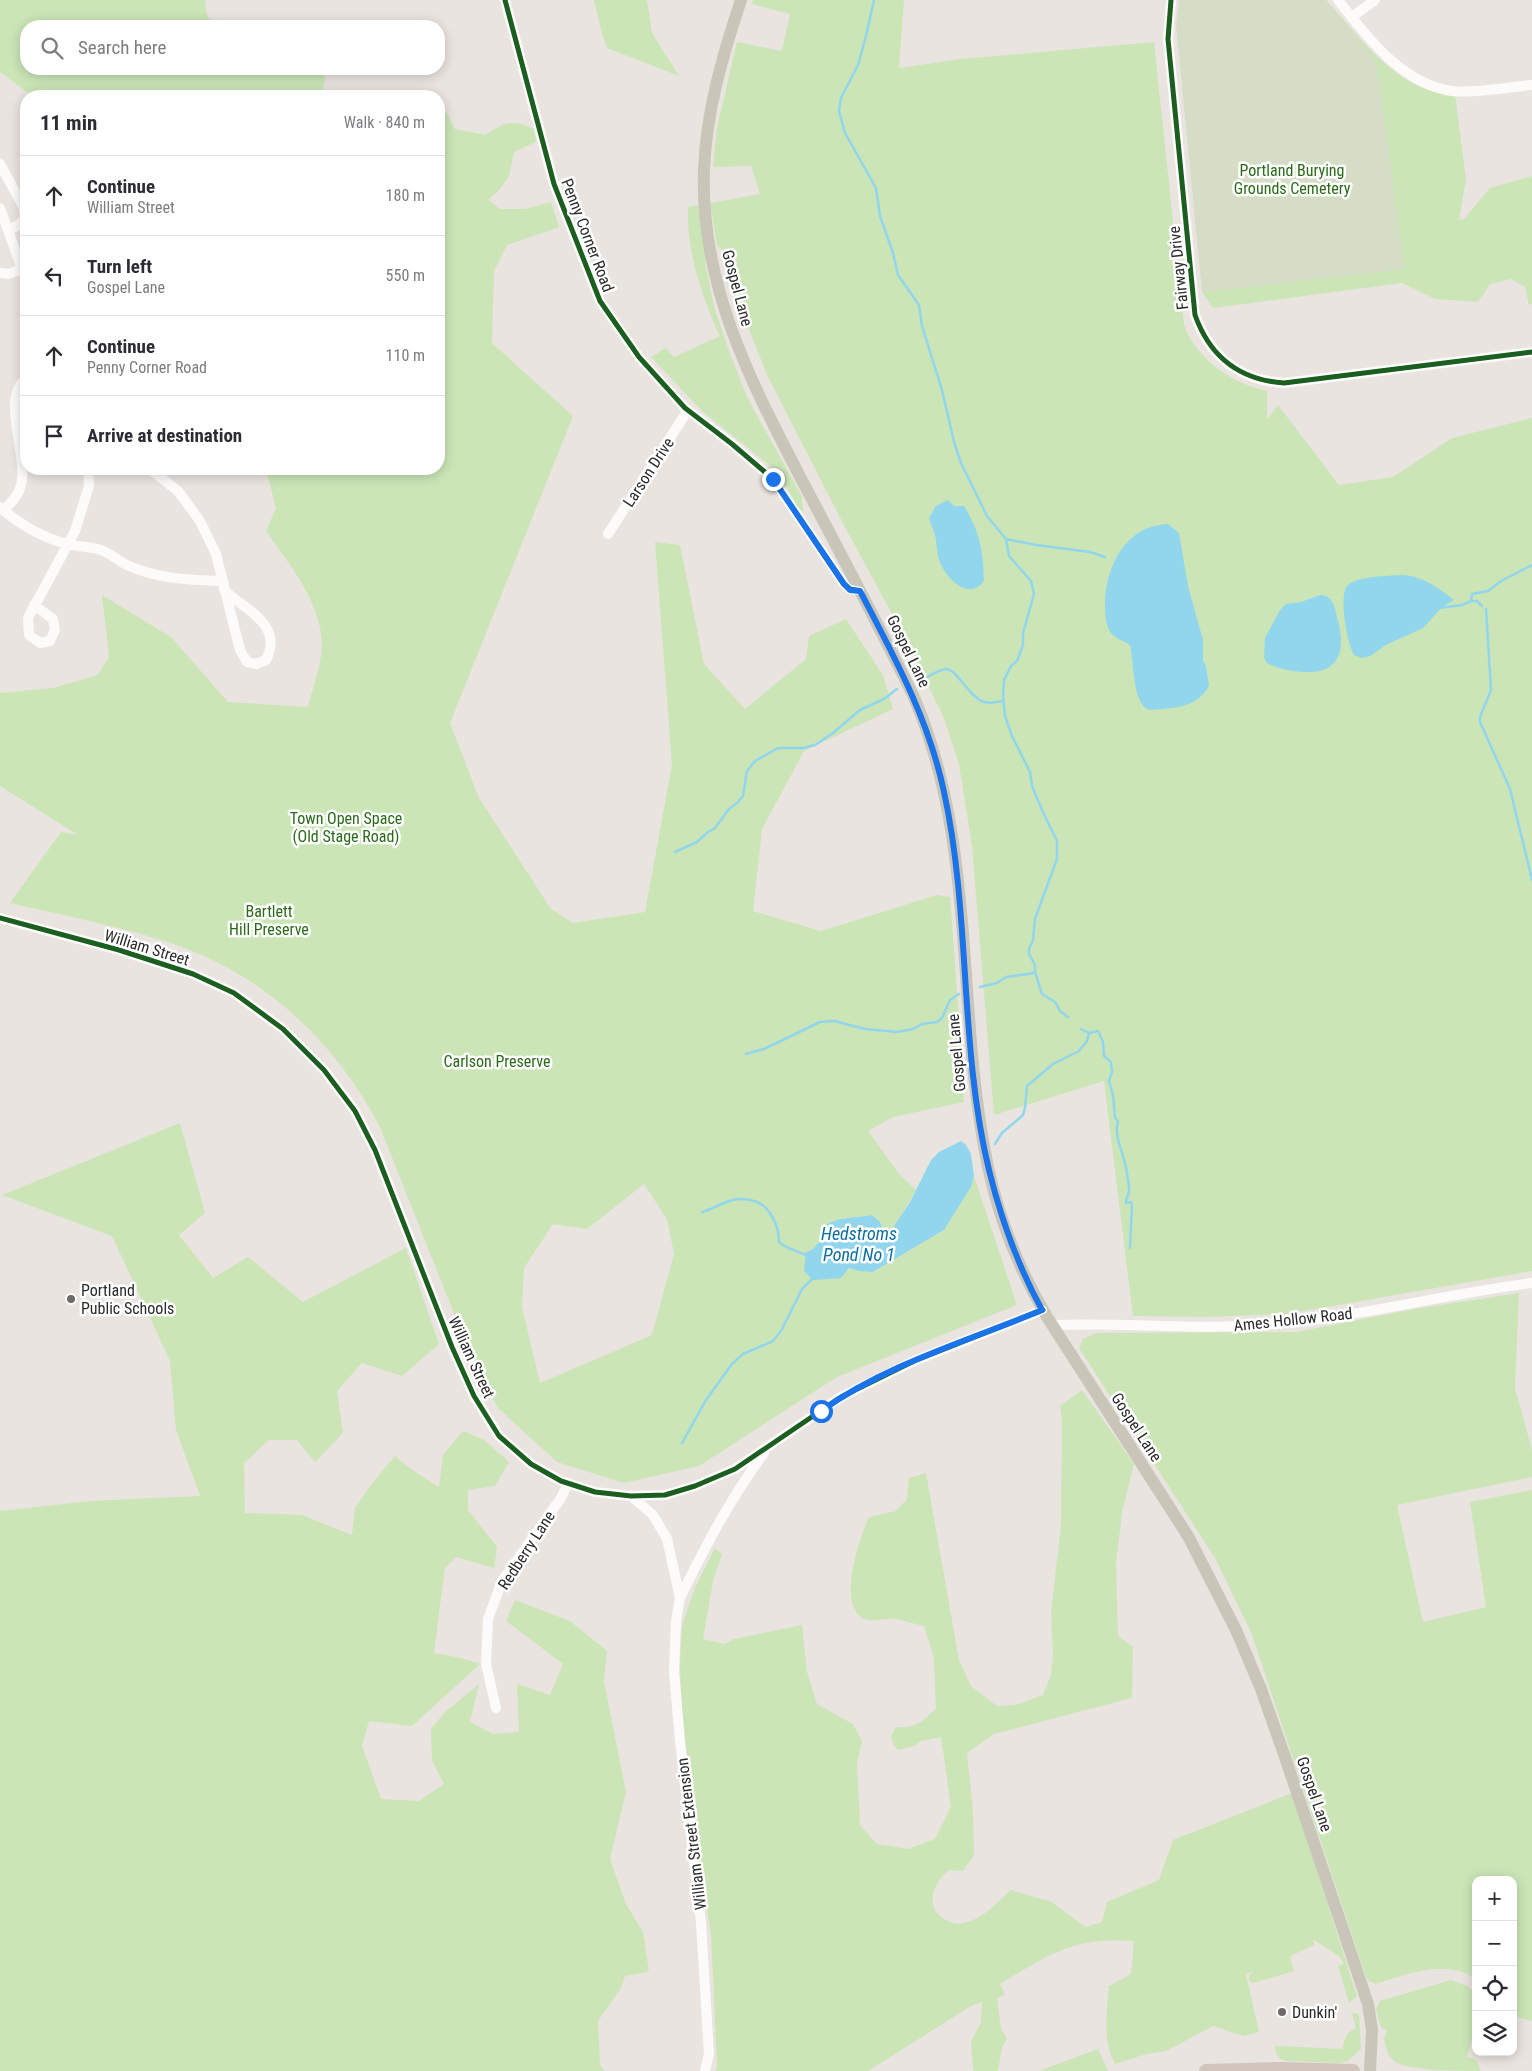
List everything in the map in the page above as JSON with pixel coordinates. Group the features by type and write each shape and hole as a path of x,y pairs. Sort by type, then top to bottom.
{"highway":[{"path":"1206,2071 1282,2068 1352,2071"}],"main road":[{"name":"Gospel Lane","path":"741,0 720,70 711,116 704,169 707,228 717,284 725,313 754,387 913,695 927,729 938,765 950,818 976,1091 988,1168 1012,1246 1042,1310 1188,1536 1236,1630 1261,1690 1285,1757 1368,2004 1372,2030 1370,2071"}],"street":[{"name":"Penny Corner Road","path":"505,0 554,184 600,302 639,357 688,410 773,479 844,584 850,590 860,591"},
{"name":"Fairway Drive","path":"1171,0 1168,39 1195,315 1203,334 1223,360 1246,375 1258,380 1284,383 1532,352"},
{"path":"1338,0 1398,67 1422,82 1452,91 1532,85"},
{"path":"1352,17 1375,0"},
{"path":"0,164 20,201"},
{"path":"0,208 20,258"},
{"path":"9,230 20,224"},
{"path":"0,273 9,274 20,270"},
{"path":"20,383 15,405 20,453"},
{"name":"Larson Drive","path":"608,534 688,410"},
{"path":"22,475 18,495 2,509 14,520 38,533 67,544 100,550 128,565 162,576 223,585 235,600 259,615 271,637 271,651 266,660 256,664 247,662 240,650 223,585 216,554 200,521 178,491 158,475"},
{"path":"34,605 75,531 89,486 88,475"},
{"name":"William Street","path":"0,918 119,950 193,974 234,993 283,1029 324,1070 355,1111 375,1150 452,1347 474,1396 499,1436 531,1464 568,1483 595,1492 631,1496 665,1494 695,1486 735,1469 840,1397 914,1361 1042,1310"},
{"name":"Ames Hollow Road","path":"1052,1325 1232,1327 1271,1325 1326,1319 1532,1283"},
{"name":"William Street Extension","path":"705,2071 709,2054 701,1923 674,1672 676,1622 680,1598 714,1530 740,1486 767,1448"},
{"name":"Redberry Lane","path":"496,1708 486,1664 488,1619 502,1582 561,1498 568,1483"},
{"name":"William Street Extension","path":"631,1496 652,1515 667,1539 680,1598"}],"green space":[{"path":"0,0 205,0 207,15 210,20 20,20 20,75 325,75 323,90 24,90 0,72"},
{"path":"594,0 647,0 652,33 679,76 607,48"},
{"path":"753,0 904,0 899,68 961,59 1154,42 1184,325 1197,349 1217,368 1241,383 1267,391 1267,420 1278,405 1339,485 1393,477 1452,438 1532,418 1532,1271 1287,1314 1205,1317 1133,1316 1104,1081 994,1115 972,846 959,764 943,716 906,640 846,529 768,377 741,309 727,255 717,245 710,203 760,194 751,166 713,167 717,127 737,42 782,51 790,14 752,4"},
{"name":"Portland Burying Grounds Cemetery","path":"1179,0 1326,0 1374,58 1382,97 1404,269 1202,292 1176,25"},
{"path":"1320,0 1326,0 1367,46 1398,74 1416,85 1435,92 1455,95 1466,179 1459,220 1464,219 1490,188 1532,176 1532,304 1529,305 1525,287 1511,279 1490,284 1478,302 1435,299 1402,283 1213,308 1202,292 1404,269"},
{"path":"445,112 455,129 485,135 508,123 520,124 534,129 536,142 514,152 509,176 500,189 488,200 500,209 525,209 551,202 559,227 507,245 494,271 492,343 573,416 450,723 479,798 551,909 573,923 645,912 672,765 655,542 680,545 704,664 745,709 806,659 809,636 846,619 883,675 893,709 804,751 762,829 753,911 821,931 937,895 950,897 962,1059 959,1060 964,1102 893,1117 868,1131 899,1174 916,1190 885,1238 880,1222 872,1215 841,1219 825,1225 821,1240 812,1251 849,1268 874,1272 944,1230 971,1187 974,1176 1017,1305 837,1377 699,1466 624,1483 557,1462 498,1408 470,1354 380,1127 363,1097 343,1068 297,1017 270,995 242,976 179,946 117,927 10,903 61,832 78,835 0,786 0,693 53,688 98,675 109,657 102,595 171,637 228,702 308,707 321,655 322,638 319,622 305,589 266,531 276,508 266,475 445,475","holes":["644,1184 667,1219 674,1254 652,1335 540,1383 522,1307 524,1268 553,1224 587,1229"]},
{"path":"701,205 706,268 714,307 747,397 802,497 803,512 797,506 783,481 769,465 702,411 651,357 666,348 674,357 720,336 701,290 692,256 688,207"},
{"path":"180,1123 205,1213 179,1235 213,1278 248,1257 303,1302 406,1248 439,1344 402,1376 362,1363 337,1391 343,1433 315,1462 297,1440 269,1440 244,1463 245,1513 302,1515 352,1535 355,1508 373,1482 395,1456 415,1472 439,1487 443,1455 463,1431 484,1440 509,1462 495,1486 468,1490 468,1510 497,1547 494,1568 456,1557 445,1568 434,1653 480,1664 412,1726 369,1721 362,1746 381,1799 419,1801 444,1784 432,1761 431,1729 445,1712 479,1684 470,1722 493,1734 519,1732 517,1684 550,1695 563,1664 506,1621 515,1600 570,1621 607,1651 604,1681 626,1792 610,1859 626,1904 643,1932 649,1972 625,1976 621,1988 598,2021 600,2065 605,2071 0,2071 0,1511 90,1501 200,1496 176,1430 170,1361 112,1236 2,1195"},
{"path":"1519,1293 1515,1388 1532,1450 1532,1477 1397,1505 1423,1622 1486,1607 1470,1502 1532,1490 1532,2021 1517,2017 1517,1876 1472,1876 1472,1977 1452,1970 1439,1969 1413,1972 1376,1984 1369,1981 1366,1977 1251,1632 1215,1558 1079,1348 1083,1339 1096,1333 1296,1332 1415,1309"},
{"path":"1082,1390 1134,1464 1122,1512 1116,1564 1118,1636 1133,1647 1132,1698 994,1734 967,1753 973,1811 974,1855 963,1871 949,1870 943,1875 933,1895 935,1909 939,1915 952,1923 964,1923 984,1914 1011,1890 1052,1902 1085,1927 1102,1922 1107,1902 1159,1880 1173,1840 1292,1793 1357,1996 1349,2003 1338,1966 1344,1964 1339,1956 1314,1940 1314,1945 1290,1956 1294,1971 1253,1983 1249,1980 1249,1975 1254,1971 1246,1974 1259,2032 1243,2036 1213,2026 1166,2051 1146,2054 1115,2064 1108,2046 1107,2036 1109,1986 1131,1974 1134,1941 1113,1940 1095,1942 1078,1945 1048,1956 1000,1984 1005,1995 997,1998 1001,2029 1007,2038 1002,2048 998,2071 974,2071 973,2069 971,2042 981,2022 982,2002 971,2006 868,2071 716,2071 711,1934 695,1833 682,1718 680,1664 682,1625 695,1588 715,1548 722,1554 713,1581 703,1639 724,1644 734,1639 802,1625 807,1672 817,1704 853,1724 862,1741 857,1764 860,1825 877,1844 908,1849 935,1839 951,1807 941,1737 921,1741 914,1746 898,1750 893,1744 891,1736 896,1727 913,1726 936,1709 934,1658 924,1626 894,1619 867,1620 857,1614 852,1602 851,1588 852,1572 860,1540 869,1517 896,1511 907,1499 909,1478 926,1473 959,1660 971,1686 997,1706 1016,1705 1043,1695 1051,1675 1053,1655 1051,1611 1061,1526 1062,1421 1060,1406"},
{"path":"1451,1980 1467,1986 1472,1990 1472,2039 1467,2057 1476,2060 1481,2071 1424,2069 1395,2062 1387,2051 1384,2038 1386,2030 1381,2027 1376,2010 1380,2001"},
{"path":"1352,2013 1359,2014 1361,2049 1348,2061 1339,2063 1286,2061 1277,2054 1275,2046 1343,2049 1346,2036 1356,2028"},
{"path":"1098,2049 1108,2071 1039,2071"}],"water":[{"path":"948,500 954,506 964,506 974,524 983,560 984,581 978,587 971,589 958,585 946,573 938,558 935,537 929,518 936,506"},
{"path":"1168,524 1179,533 1188,586 1203,640 1203,660 1206,666 1209,686 1200,697 1183,706 1150,710 1142,704 1136,689 1130,645 1113,635 1108,627 1105,613 1106,593 1108,578 1113,564 1129,541 1140,532 1153,526"},
{"path":"1401,575 1423,580 1454,600 1442,607 1423,628 1386,645 1370,656 1362,658 1354,655 1346,630 1345,590 1353,582 1366,578"},
{"path":"1320,595 1330,599 1335,609 1341,642 1337,659 1332,665 1316,672 1290,670 1267,663 1264,658 1265,638 1280,610 1286,604 1301,602"},
{"name":"Hedstroms Pond No 1","path":"961,1141 966,1145 971,1154 974,1176 971,1187 944,1230 873,1272 849,1268 841,1278 813,1280 804,1271 806,1252 812,1250 821,1240 825,1225 830,1222 872,1215 880,1222 886,1238 910,1202 931,1160 939,1152"}],"waterway":[{"path":"874,0 858,65 841,98 839,111 845,133 876,188 880,216 893,253 898,275 919,305 922,326 942,390 961,463 987,516 1006,539 1090,552 1105,557"},
{"path":"1006,539 1009,556 1031,581 1034,594 1023,633 1023,645 1017,661 1011,666 1004,680 1005,716 1012,736 1030,772 1032,786 1057,841 1057,859 1035,919 1033,940 1029,954 1035,965 1035,972 1042,994 1055,1002 1060,1011 1068,1017"},
{"path":"1439,608 1462,605 1471,601 1472,594 1488,591 1501,581 1532,565"},
{"path":"1471,601 1477,601 1482,606"},
{"path":"1486,609 1491,690 1480,717 1480,722 1510,789 1532,880"},
{"path":"920,681 946,669 954,673 973,695 984,702 994,703 1003,701"},
{"path":"675,852 697,842 715,828 729,809 737,803 743,796 747,771 755,761 778,748 803,748 815,745 833,733 860,710 884,699 897,689"},
{"path":"980,987 997,983 1006,977 1035,973"},
{"path":"746,1054 764,1049 820,1022 834,1021 865,1029 897,1032 913,1029 922,1024 937,1022 942,1018 950,1000 959,994"},
{"path":"1081,1029 1089,1033 1098,1031 1103,1042 1104,1056 1111,1062 1112,1072 1109,1081 1113,1095 1115,1117 1118,1122 1118,1140 1126,1166 1129,1188 1126,1203 1131,1202 1132,1205 1130,1248"},
{"path":"995,1144 1002,1133 1023,1115 1027,1086 1053,1064 1079,1051 1087,1041 1089,1033"},
{"path":"702,1212 730,1201 743,1199 755,1201 770,1213 777,1227 779,1242 787,1248 806,1255"},
{"path":"682,1443 706,1400 732,1364 743,1354 773,1341 781,1331 802,1289 814,1277"}],"cycle path":[{"path":"505,0 554,184 600,301 639,357 685,408 773,479 844,584 850,589 860,591"},
{"path":"1171,0 1168,39 1195,315 1201,330 1218,354 1240,371 1268,381 1284,383 1532,352"},
{"path":"0,918 119,950 193,974 234,993 283,1029 324,1070 355,1111 375,1150 452,1347 474,1396 499,1436 531,1464 561,1481 595,1492 631,1496 665,1495 695,1486 735,1469 841,1397 914,1361 1043,1310"}],"place":[{"name":"Portland Public Schools","path":"71,1299"},
{"name":"Dunkin'","path":"1282,2012"}],"route":[{"path":"773,479 844,584 850,590 860,591 913,695 927,729 938,765 950,818 960,905 976,1091 988,1168 1012,1246 1042,1310 914,1361 840,1397 821,1411"}],"park label":[{"name":"Town Open Space (Old Stage Road)","path":"346,827"},
{"name":"Bartlett Hill Preserve","path":"269,920"},
{"name":"Carlson Preserve","path":"497,1061"}]}
